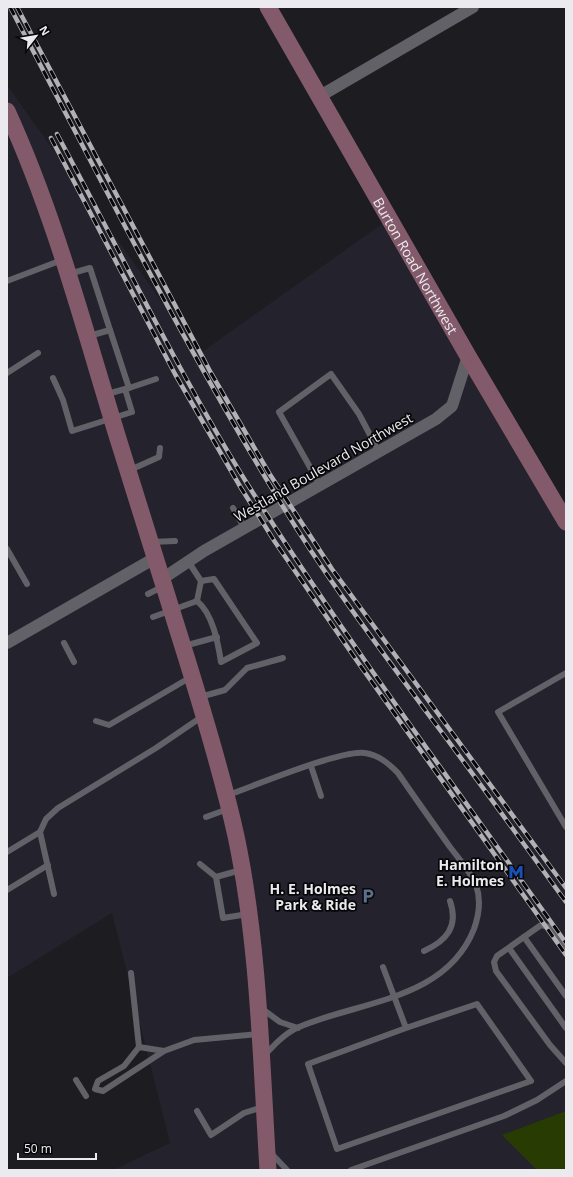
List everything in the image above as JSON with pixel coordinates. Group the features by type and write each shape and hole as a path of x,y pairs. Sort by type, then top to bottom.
{"main road":[{"name":"Burton Road Northwest","path":"268,7 468,356 566,522"},
{"path":"8,114 31,166 66,267 199,697 228,802 242,870 256,973 268,1170"}],"street":[{"path":"320,96 473,7"},
{"name":"Westland Boulevard Northwest","path":"163,582 188,561 436,419 452,406 468,356"},
{"path":"7,643 153,550"}],"lane":[{"path":"7,281 66,267 90,268 127,388 132,412 72,431 53,378"},
{"path":"87,336 110,330"},
{"path":"7,373 38,353"},
{"path":"320,485 279,412 331,374 359,414 379,452"},
{"path":"105,394 156,379"},
{"path":"128,471 159,457 160,448"},
{"path":"233,508 245,529"},
{"path":"153,550 175,541"},
{"path":"7,549 27,584"},
{"path":"188,561 201,581 197,601"},
{"path":"197,601 202,605 217,637 221,662 257,643 214,579 201,581"},
{"path":"148,594 163,582"},
{"path":"153,617 197,601"},
{"path":"183,647 217,637"},
{"path":"64,643 74,662"},
{"path":"199,697 225,690 247,668 283,658"},
{"path":"566,672 498,712 566,827"},
{"path":"96,721 109,724 192,676"},
{"path":"7,852 40,832 46,819 58,808 156,748 204,715"},
{"path":"206,817 228,802 311,766 351,753 364,753 388,763 398,773 469,873 478,893 479,905 477,920 471,936 454,962 429,982 395,996 298,1028 276,1042 261,1060"},
{"path":"311,766 321,796"},
{"path":"40,832 54,894"},
{"path":"200,864 216,877 223,918 249,914"},
{"path":"7,890 48,865"},
{"path":"216,877 242,870"},
{"path":"424,951 441,942 451,929 452,907 450,901"},
{"path":"566,952 546,925 540,925 497,956 494,962 496,971 550,1045 566,1063"},
{"path":"524,937 566,996"},
{"path":"509,948 566,1028"},
{"path":"383,967 406,1028"},
{"path":"131,974 139,1047 124,1066 98,1081 95,1089 103,1091 164,1051 194,1040 259,1034"},
{"path":"477,1004 531,1081 337,1149 308,1064 406,1028 477,1004"},
{"path":"258,1006 280,1022 298,1028"},
{"path":"139,1047 164,1051"},
{"path":"124,1066 130,1074"},
{"path":"76,1080 86,1096"},
{"path":"351,1170 504,1116 538,1100 566,1081"},
{"path":"197,1112 211,1135 244,1113 264,1107"},
{"path":"267,1148 287,1170"}],"shaded area":[{"path":"7,85 199,354 386,221 566,518 566,1170 115,1170 170,1143 112,913 7,978"}],"green space":[{"path":"566,1111 566,1170 537,1170 502,1135"}],"railway":[{"path":"10,7 176,321 245,444 282,505 316,559 390,663 566,902"},
{"path":"17,7 211,373 269,473 332,569 566,888"},
{"path":"57,134 173,355 248,485 324,602 566,943"},
{"path":"51,138 175,374 241,488 275,542 357,661 566,955"}],"place":[{"name":"Hamilton E. Holmes","path":"516,872"},
{"name":"H. E. Holmes Park & Ride","path":"368,896"}]}
